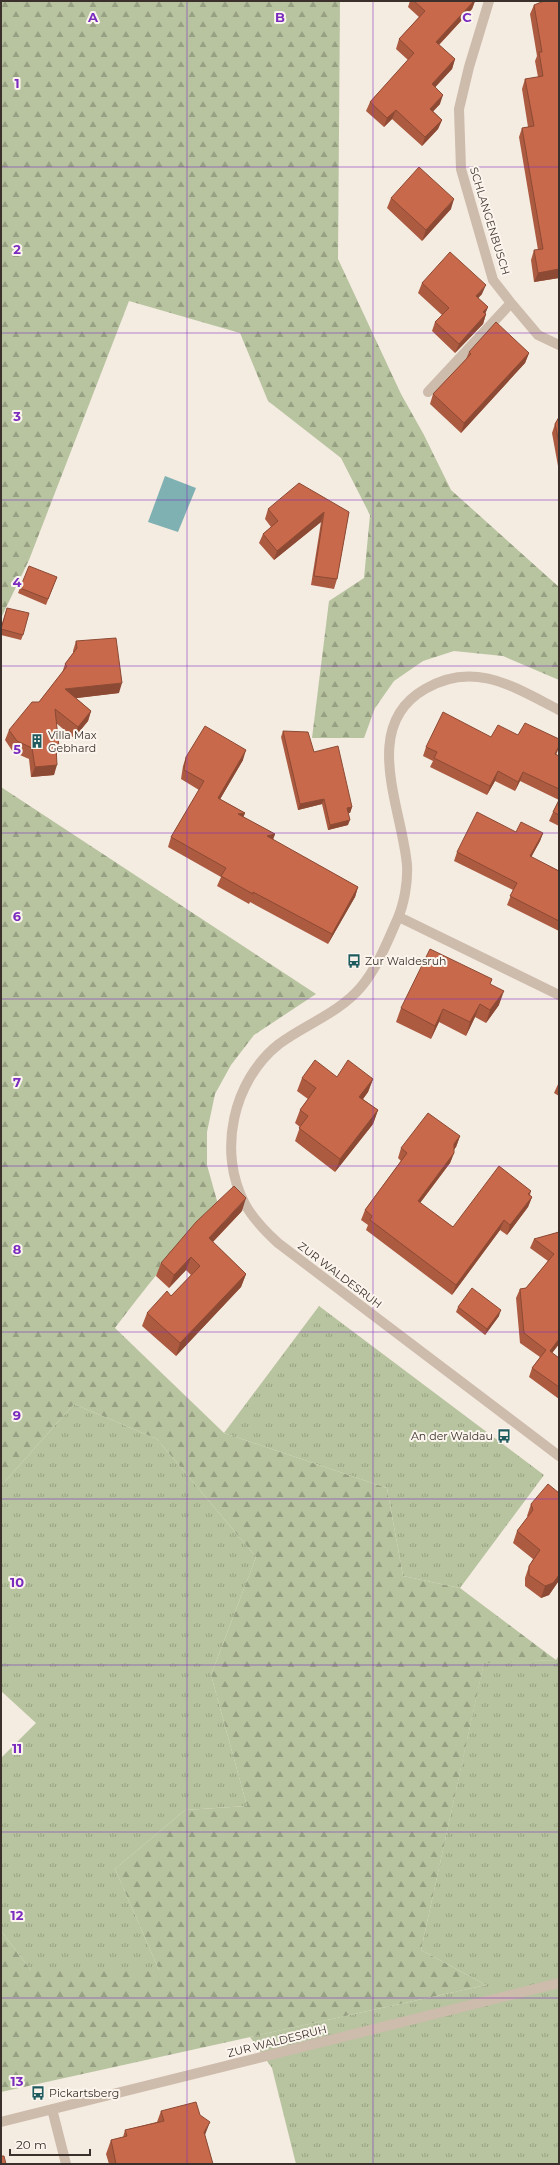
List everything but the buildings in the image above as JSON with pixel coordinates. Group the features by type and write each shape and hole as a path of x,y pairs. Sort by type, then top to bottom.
{"street":[{"name":"SCHLANGENBUSCH","path":"489,1 469,67 459,109 461,170 493,280 538,335 559,346"},
{"path":"428,392 511,303"},
{"name":"ZUR WALDESRUH","path":"559,710 512,686 483,676 466,675 434,684 406,703 396,718 388,740 389,762 407,867 405,888 399,917 386,947 361,988 343,1004 279,1044 259,1063 245,1086 236,1108 231,1132 236,1178 244,1203 258,1224 278,1243 559,1456"},
{"path":"399,917 559,995"},
{"name":"ZUR WALDESRUH","path":"1,2122 559,1983"},
{"path":"52,2109 66,2164"}],"green space":[{"path":"1,1 340,1 338,259 401,394 424,435 451,490 559,587 559,680 503,656 454,651 423,661 394,681 375,708 364,738 312,738 329,601 364,578 370,515 341,458 268,401 240,333 129,301 29,560 1,618"},
{"path":"1,787 316,994 254,1035 231,1065 215,1094 207,1132 207,1165 219,1208 190,1236 151,1281 115,1328 224,1433 387,1488 403,1576 460,1588 556,1660 484,1663 421,1950 486,1985 1,2092 1,1931 31,1970 159,1970 115,1869 185,1810 247,1806 211,1675 256,1557 157,1439 74,1404 1,1486"},
{"path":"319,1306 544,1475 460,1588 403,1576 387,1488 224,1433"},
{"path":"74,1404 157,1439 256,1557 211,1675 247,1806 185,1810 115,1869 159,1970 31,1970 1,1931 1,1758 36,1723 1,1691 1,1486"},
{"path":"559,1655 559,2164 296,2164 272,2068 250,2037 486,1985 421,1950 484,1662 556,1660"}],"water":[{"path":"165,476 196,488 178,532 148,522"}],"place":[{"name":"Villa Max Gebhard","path":"37,741"},
{"name":"Zur Waldesruh","path":"354,961"},
{"name":"An der Waldau","path":"504,1436"},
{"name":"Pickartsberg","path":"38,2093"}]}
